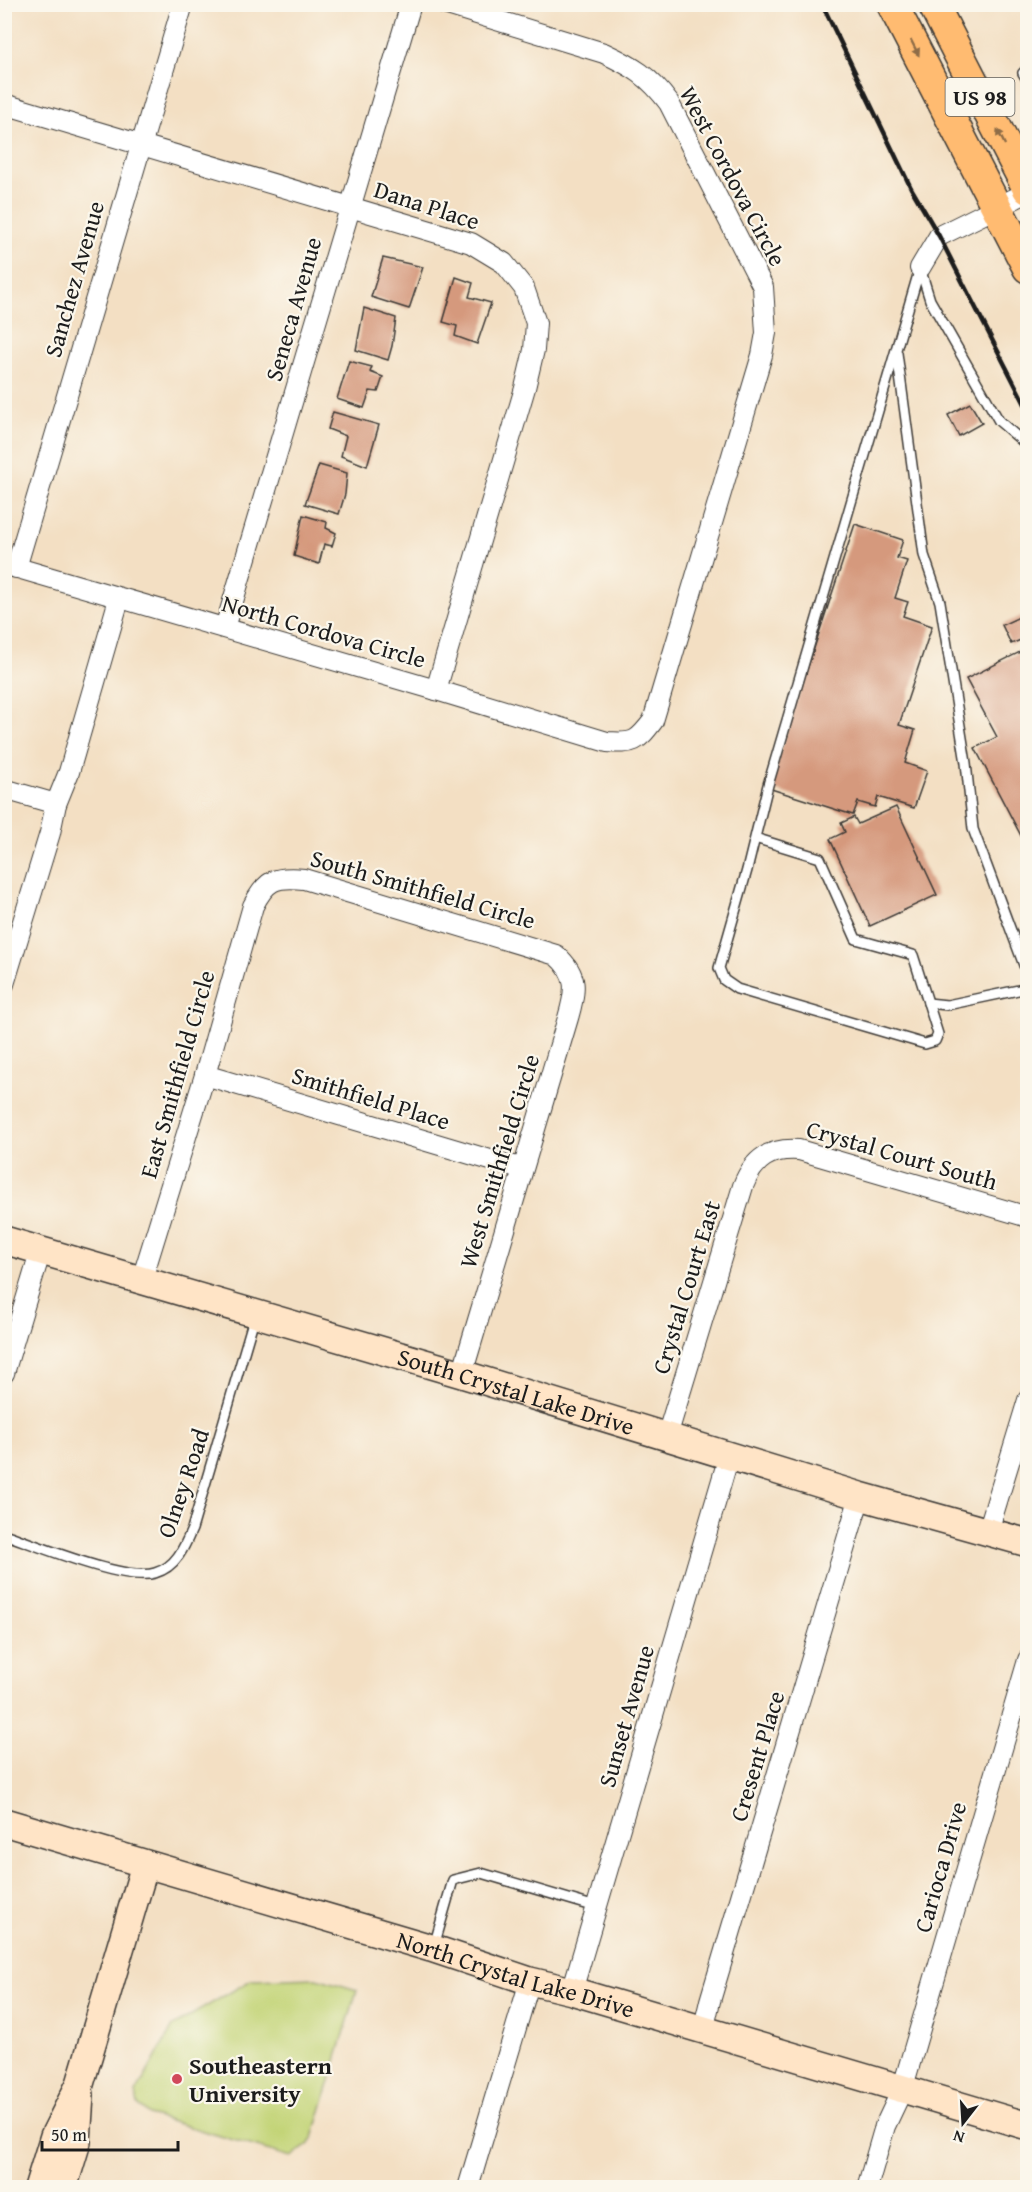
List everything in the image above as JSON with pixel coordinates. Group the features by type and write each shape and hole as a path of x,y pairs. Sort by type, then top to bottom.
{"main road":[{"name":"US 98","path":"892,4 1028,267"},
{"name":"US 98","path":"933,4 1028,190"}],"street":[{"name":"Sanchez Avenue","path":"10,566 183,4"},
{"name":"Seneca Avenue","path":"225,628 411,4"},
{"name":"West Cordova Circle","path":"444,4 604,53 627,64 653,81 669,103 763,287 766,333 762,355 653,721 642,735 629,743"},
{"name":"Dana Place","path":"4,104 471,243 504,263 524,288 536,323 534,350 525,388 436,690"},
{"path":"920,268 939,236 1028,190"},
{"name":"North Cordova Circle","path":"10,566 607,742 629,743"},
{"path":"4,984 119,599"},
{"path":"4,789 56,804"},
{"name":"South Smithfield Circle","path":"266,887 282,877 304,879 556,955 566,964"},
{"name":"East Smithfield Circle","path":"142,1279 205,1075 253,906 261,890 266,887"},
{"name":"West Smithfield Circle","path":"462,1374 575,994 566,964"},
{"name":"Smithfield Place","path":"205,1075 522,1168"},
{"name":"Crystal Court South","path":"763,1157 782,1149 799,1150 1028,1217"},
{"name":"Crystal Court East","path":"667,1436 743,1186 749,1170 763,1157"},
{"name":"South Crystal Lake Drive","path":"4,1240 255,1312 860,1496 1028,1543"},
{"path":"4,1373 41,1250"},
{"path":"988,1531 1028,1400"},
{"name":"Sunset Avenue","path":"572,1991 729,1456"},
{"name":"Cresent Place","path":"703,2031 713,1989 860,1496"},
{"name":"Carioca Drive","path":"867,2187 885,2126 902,2090 1028,1660"},
{"name":"North Crystal Lake Drive","path":"4,1822 433,1949 531,1981 572,1991 1028,2126"},
{"path":"38,2187 54,2136 80,2084 145,1865"},
{"path":"468,2187 531,1981"},
{"path":"63,2187 78,2142 80,2084"}],"lane":[{"path":"1028,68 1023,73 1028,81"},
{"path":"755,838 820,858 856,939 913,955 938,1034 934,1041 925,1044 737,989 724,980 719,968 771,774 920,268"},
{"path":"920,268 930,300 999,421 1028,446"},
{"path":"896,349 924,555 940,602 966,763 973,829 1028,976"},
{"path":"928,1003 947,1005 1028,988"},
{"name":"Olney Road","path":"4,1534 93,1564 134,1574 156,1573 170,1565 183,1551 192,1530 255,1312"},
{"path":"433,1949 453,1880 481,1874 596,1907"}],"green space":[{"path":"317,1978 357,1990 313,2138 308,2145 291,2157 149,2115 138,2105 136,2093 173,2026 251,1980"}],"building":[{"path":"383,258 423,267 409,309 371,297"},
{"path":"456,277 473,283 469,297 491,303 477,344 455,336 457,326 443,322"},
{"path":"364,308 396,318 388,360 356,350"},
{"path":"349,361 372,367 370,372 383,377 378,392 370,391 364,408 337,399"},
{"path":"970,403 982,423 959,436 948,415"},
{"path":"333,412 379,425 367,466 341,456 346,436 328,429"},
{"path":"319,465 347,473 345,494 339,514 305,504"},
{"path":"303,515 327,522 326,528 336,533 332,546 324,544 319,564 294,556"},
{"path":"855,524 903,540 897,558 907,561 895,598 908,602 903,616 932,626 899,725 915,730 905,763 927,771 914,808 878,797 875,807 858,802 853,815 768,788"},
{"path":"1028,613 1028,637 1011,644 1002,625"},
{"path":"1028,648 1028,849 975,748 997,737 966,679"},
{"path":"896,807 937,895 870,926 830,839 845,832 841,823 854,817 858,824"}],"railway":[{"path":"822,4 911,188 939,236 1028,410"}],"place":[{"name":"Southeastern University","path":"177,2079"}]}
